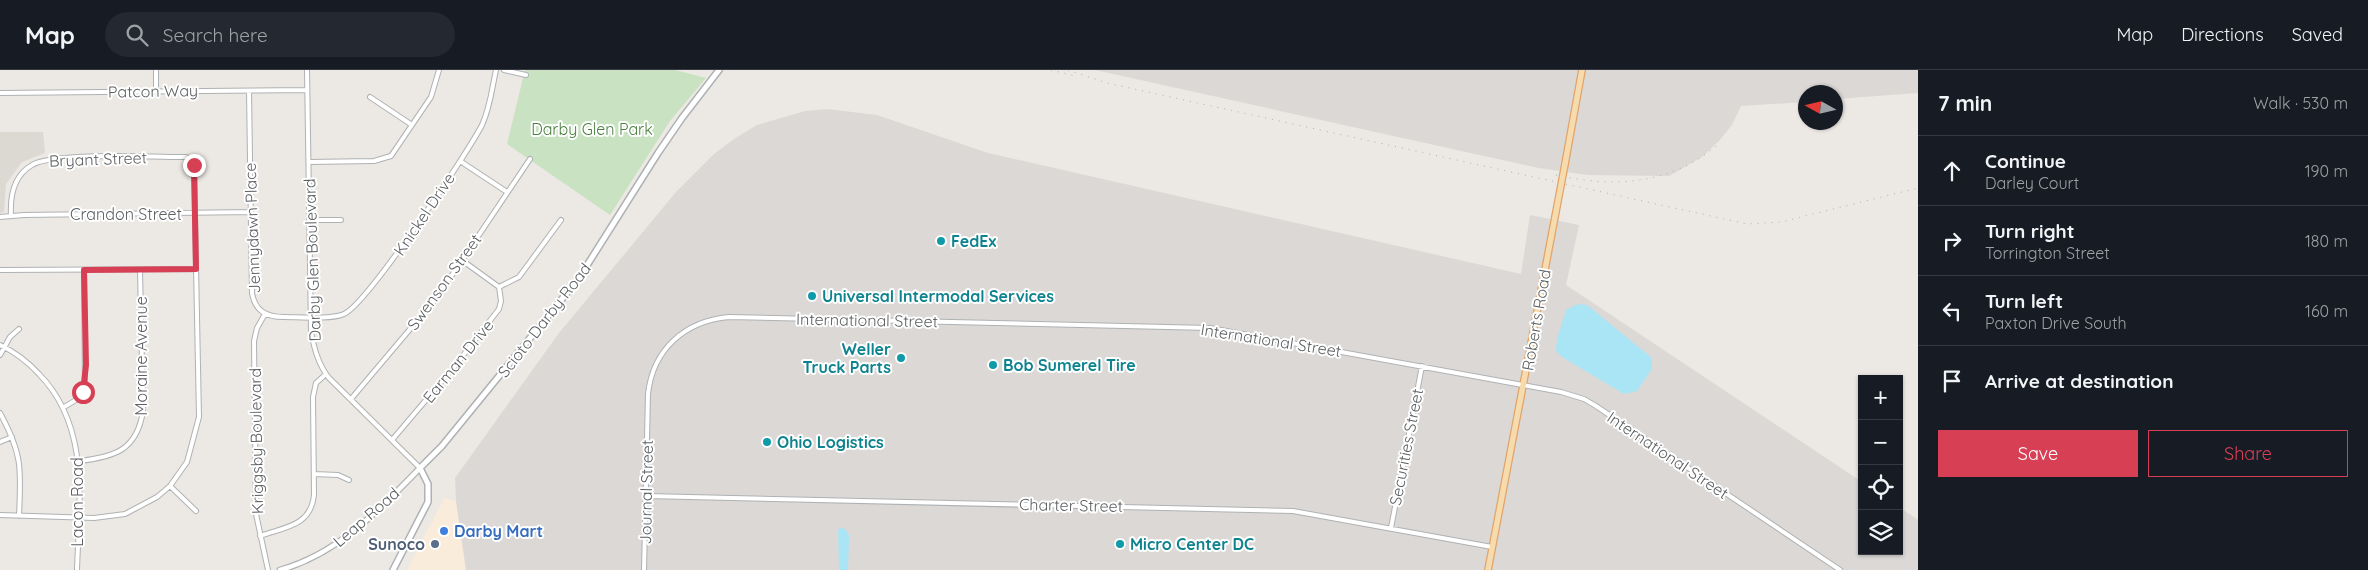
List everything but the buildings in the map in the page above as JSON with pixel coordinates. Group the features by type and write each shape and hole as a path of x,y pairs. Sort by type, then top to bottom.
{"main road":[{"name":"Scioto Darby Road","path":"420,468 442,446 579,278 658,153 719,70"},
{"name":"Roberts Road","path":"1488,570 1582,70"},
{"path":"393,570 428,502 428,484 420,468"}],"street":[{"path":"156,70 156,91"},
{"name":"Darby Glen Boulevard","path":"307,70 311,316 314,349 326,374 420,468"},
{"path":"309,162 374,161 386,158 395,151 431,97 439,70"},
{"name":"Knickel Drive","path":"311,316 334,317 343,315 351,310 390,262 460,161 485,118 496,70"},
{"path":"504,70 526,75"},
{"name":"Patcon Way","path":"0,93 306,90"},
{"name":"Jennydawn Place","path":"249,91 253,298 260,311 265,314 277,317 311,316"},
{"path":"370,97 412,126"},
{"name":"Bryant Street","path":"11,215 11,194 15,184 26,169 39,162 95,158 185,157 192,159 194,165 195,213"},
{"name":"Swenson Street","path":"351,399 438,296 463,261 506,192 530,159"},
{"path":"460,161 506,192"},
{"name":"Crandon Street","path":"0,217 11,215 251,212"},
{"path":"0,515 78,518 126,514 150,501 170,486 187,462 199,417 195,213"},
{"path":"310,220 341,220"},
{"path":"463,261 499,287 519,277 561,220"},
{"path":"0,270 196,269"},
{"path":"64,407 76,400 85,387 84,270"},
{"name":"Moraine Avenue","path":"79,461 104,458 122,451 135,438 141,425 144,411 140,270"},
{"name":"Earman Drive","path":"392,440 495,316 501,302 499,287"},
{"name":"Kriggsby Boulevard","path":"265,314 257,328 254,341 256,514 268,570"},
{"name":"International Street","path":"647,415 648,390 652,372 658,358 669,344 679,334 695,325 729,317 1210,328 1524,384 1569,394 1596,406 1840,570"},
{"path":"0,355 2,346 19,329"},
{"name":"Lacon Road","path":"2,346 29,363 55,393 64,407 74,434 79,461 77,570"},
{"name":"Securities Street","path":"1391,528 1422,366"},
{"path":"260,536 298,523 311,510 314,474 313,397 316,383 326,374"},
{"path":"0,413 12,437 20,466 20,516"},
{"name":"Journal Street","path":"644,570 647,415"},
{"path":"0,442 12,437"},
{"name":"Leap Road","path":"280,570 308,560 346,538 378,510 420,468"},
{"path":"314,474 338,475 349,480"},
{"path":"170,486 196,511"},
{"name":"Charter Street","path":"646,496 1283,510 1492,547"}],"shaded area":[{"path":"1095,70 1918,70 1918,93 1843,98 1843,85 1798,85 1798,102 1741,106 1732,125 1719,141 1702,157 1669,176 1587,175 1539,168"},
{"path":"827,109 877,115 988,153 1521,274 1530,215 1579,225 1566,285 1858,479 1858,555 1903,555 1903,510 1918,520 1918,570 466,570 456,501 455,478 559,333 676,192 714,154 757,125 805,111"},
{"path":"0,132 43,132 45,153 22,162 6,184 4,212 0,213"},
{"path":"444,498 456,501 466,570 407,570"}],"green space":[{"name":"Darby Glen Park","path":"525,70 675,70 706,78 670,121 610,215 507,144"}],"water":[{"path":"1578,304 1587,305 1652,358 1652,369 1637,391 1624,394 1562,357 1556,351 1557,339 1566,310"},
{"path":"844,528 849,535 848,570 839,570 838,529"}],"railway":[{"path":"1051,70 1075,76"},
{"path":"1068,70 1107,83 1747,224 1781,222 1918,188"},
{"path":"1556,175 1599,181 1621,182 1642,180 1681,168 1700,158 1718,144"}],"place":[{"name":"FedEx","path":"941,241"},
{"name":"Universal Intermodal Services","path":"812,296"},
{"name":"Weller Truck Parts","path":"901,358"},
{"name":"Bob Sumerel Tire","path":"993,365"},
{"name":"Ohio Logistics","path":"767,442"},
{"name":"Darby Mart","path":"444,531"},
{"name":"Sunoco","path":"435,544"},
{"name":"Micro Center DC","path":"1120,544"}],"route":[{"path":"83,392 86,379 84,270 196,269 194,165"}]}
